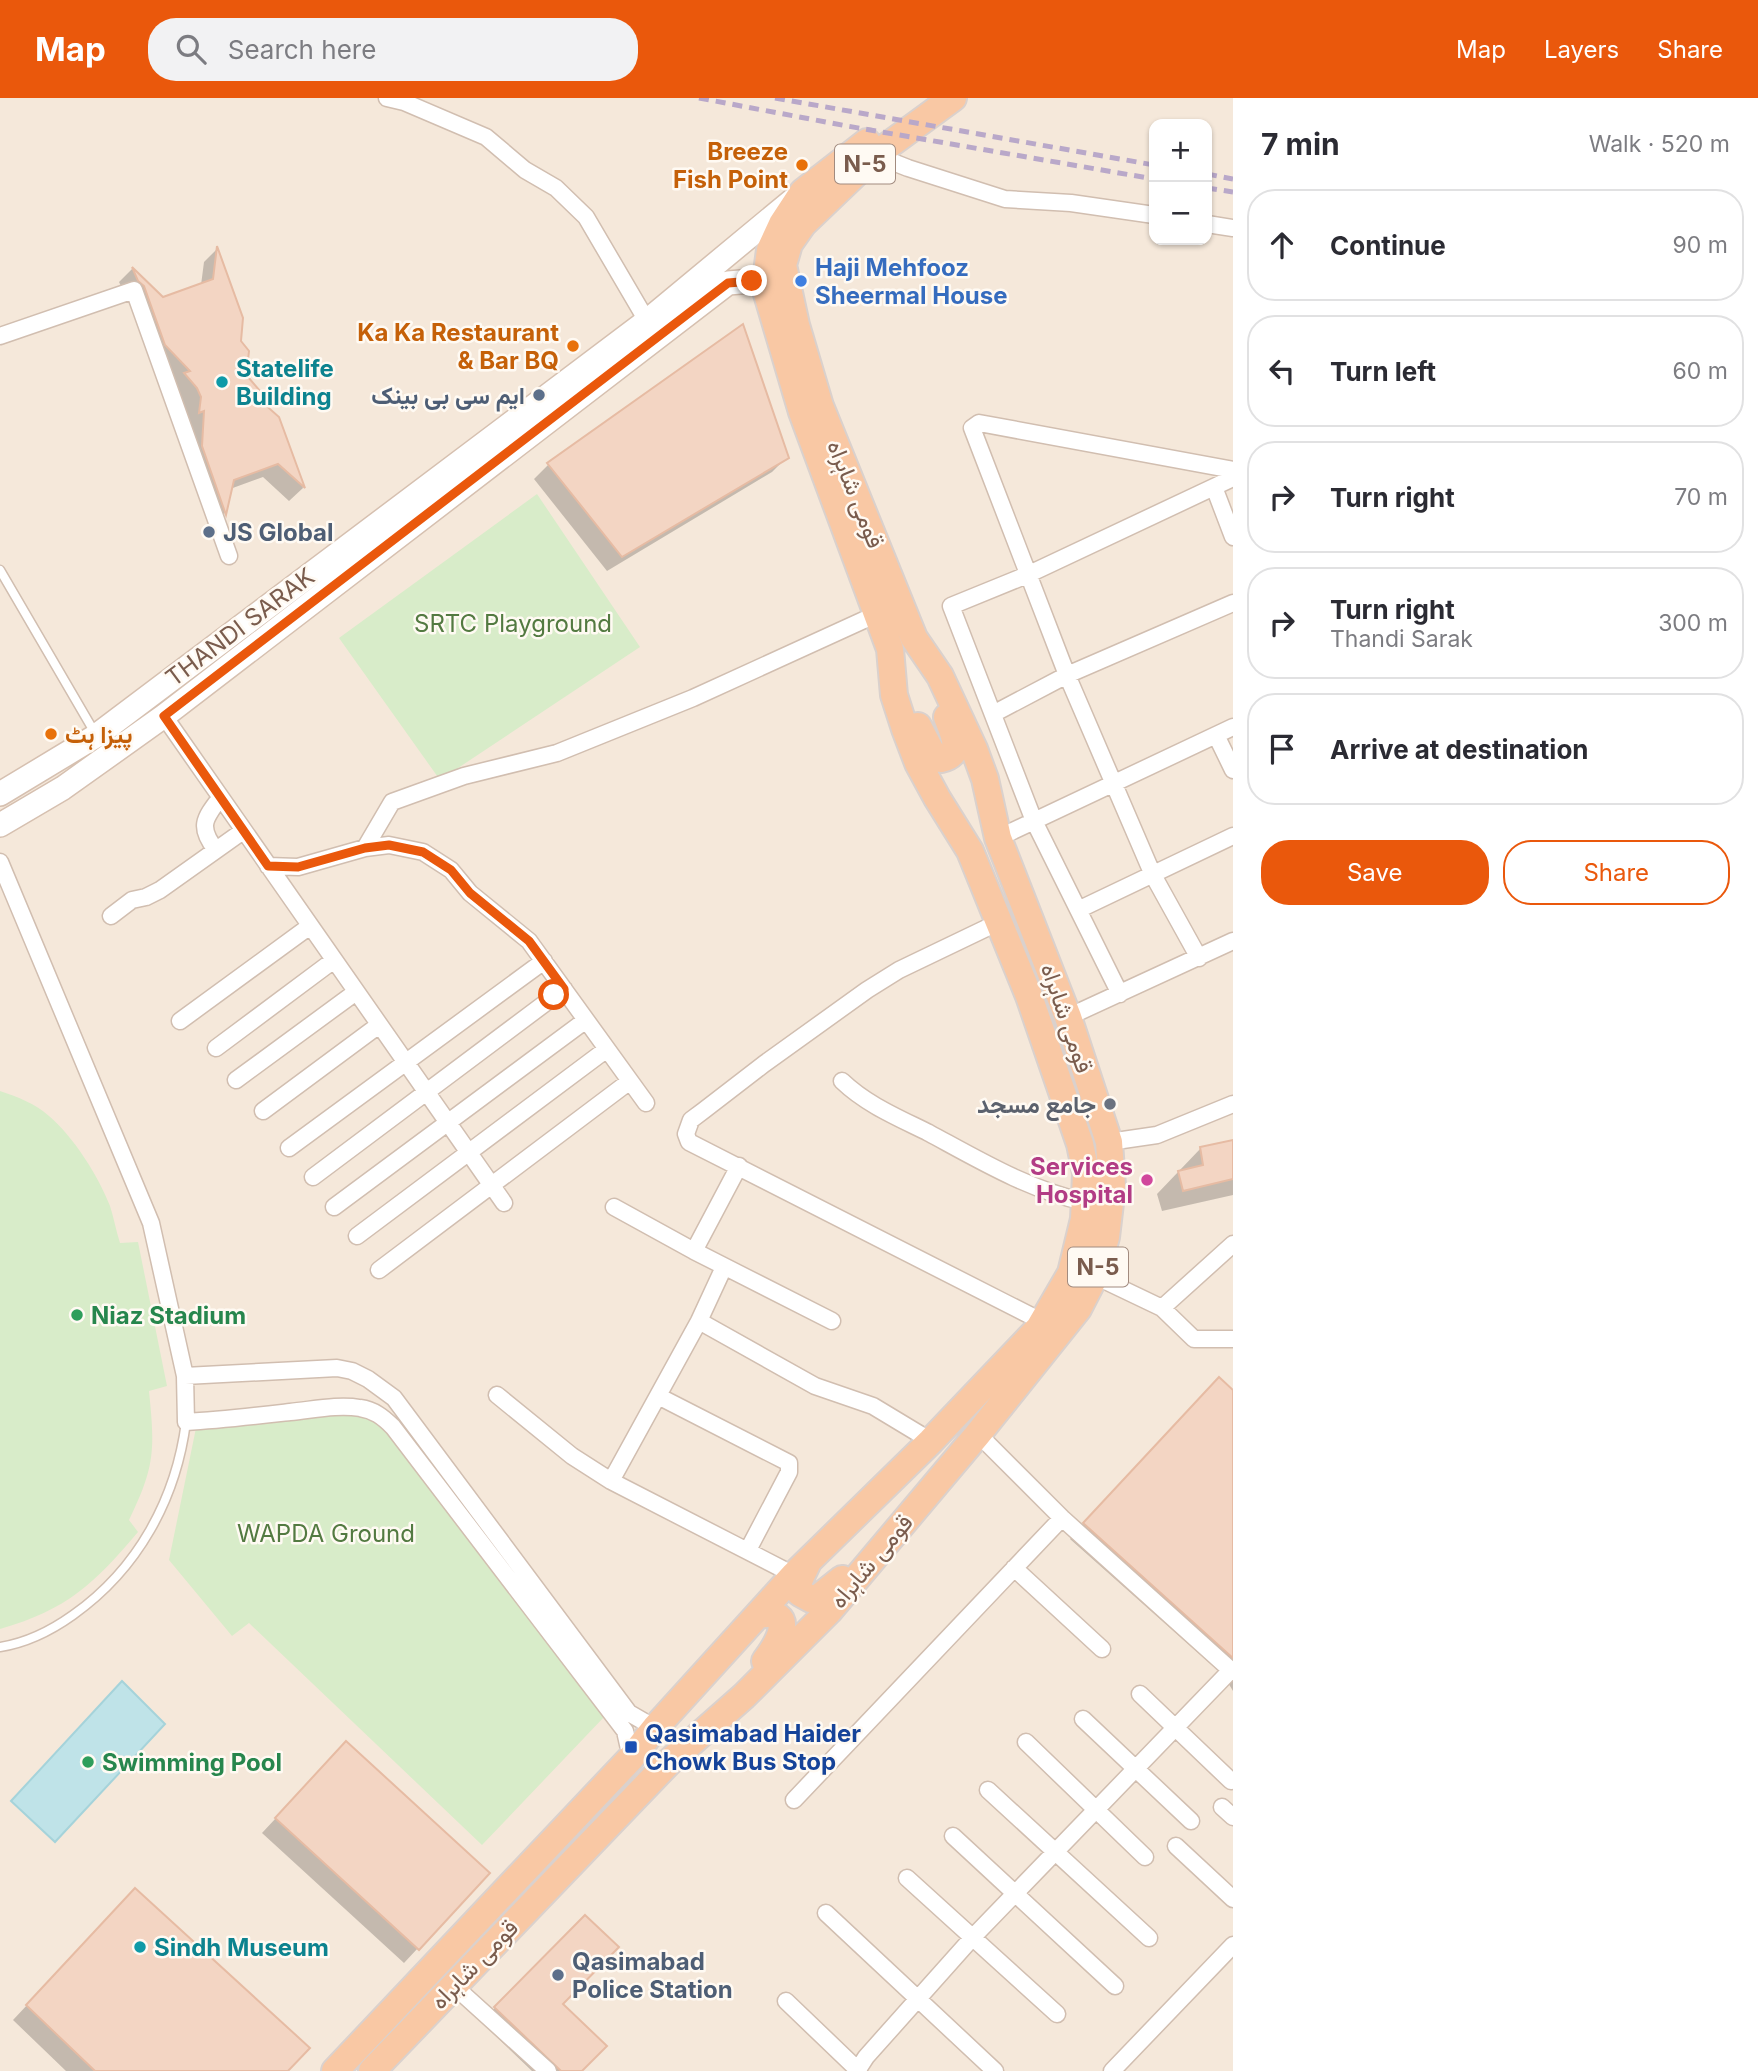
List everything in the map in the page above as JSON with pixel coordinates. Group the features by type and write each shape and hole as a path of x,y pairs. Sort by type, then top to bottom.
{"highway":[{"name":"قومی شاہراہ","path":"372,2071 668,1763 730,1708 829,1611 978,1434 1078,1309 1095,1276 1107,1237 1112,1186 1108,1142 1068,1017 998,838 985,779 940,676 902,643 877,614 802,412 765,287 770,250 782,224 803,191 924,98"},
{"name":"قومی شاہراہ","path":"335,2071 631,1758 655,1728 801,1568 931,1441 1043,1322 1071,1273 1084,1219 1085,1193 1080,1144 1028,996 970,851 918,763 894,695 902,643 820,406 796,326 783,265 789,243 803,224 875,155 953,98"},
{"path":"1085,1193 1112,1186"},
{"path":"801,1568 798,1583 800,1593 811,1599 818,1598 833,1588 865,1555 905,1521"},
{"path":"730,1708 768,1657 782,1633 781,1620 776,1614 758,1615"}],"main road":[{"name":"THANDI SARAK","path":"0,794 96,736 647,321 803,191"},
{"name":"THANDI SARAK","path":"0,825 62,788 164,716 728,283 752,281 765,287"}],"street":[{"path":"387,98 404,102 486,137 525,170 556,188 586,217 647,321"},
{"path":"875,155 1005,199 1071,203 1149,214"},
{"path":"1212,225 1233,228"},
{"path":"0,336 134,290 229,556"},
{"path":"1199,958 1153,875 1067,675 972,428 979,423 1233,470"},
{"path":"1121,994 1034,821 951,606 1027,575 1233,478"},
{"path":"1214,487 1233,537"},
{"path":"993,714 1067,675 1233,603"},
{"path":"365,848 392,802 464,776 557,753 693,698 877,614"},
{"path":"164,716 504,1203"},
{"path":"998,838 1233,727"},
{"path":"1216,735 1233,770"},
{"path":"216,850 206,838 204,829 210,811 220,797"},
{"path":"111,916 132,900 160,890 243,831"},
{"path":"1080,909 1233,836"},
{"path":"268,866 298,867 365,848 389,845 423,852 451,870 470,893 529,941 646,1103"},
{"path":"0,862 151,1223 185,1376 186,1422 357,1407 383,1417 625,1731 631,1758"},
{"path":"999,922 889,977 764,1064 691,1120 686,1134 689,1142 1043,1322"},
{"path":"180,1021 310,926"},
{"path":"1068,1017 1233,941"},
{"path":"216,1048 334,960"},
{"path":"289,1148 544,961"},
{"path":"313,1177 564,989"},
{"path":"236,1080 356,992"},
{"path":"334,1207 586,1020"},
{"path":"263,1111 379,1025"},
{"path":"357,1236 607,1049"},
{"path":"379,1270 630,1081"},
{"path":"842,1081 867,1101 989,1165 1057,1196 1085,1193"},
{"path":"1108,1142 1157,1135 1233,1104"},
{"path":"694,1251 739,1166"},
{"path":"614,1207 724,1267 832,1321"},
{"path":"1161,1308 1233,1244"},
{"path":"611,1481 699,1321 724,1267"},
{"path":"1095,1276 1161,1308 1195,1339 1233,1339"},
{"path":"699,1321 815,1386 873,1406 931,1441"},
{"path":"185,1376 338,1368 352,1371 387,1391 438,1455 629,1713 655,1728"},
{"path":"497,1395 572,1456 611,1481 748,1550 801,1568"},
{"path":"659,1396 789,1463 789,1472 748,1550"},
{"path":"786,2001 858,2070 866,2057 973,1937 1232,1671 1062,1518 978,1434"},
{"path":"794,1800 1062,1518"},
{"path":"1014,1568 1102,1649"},
{"path":"1140,1694 1231,1781"},
{"path":"1083,1718 1191,1821"},
{"path":"1026,1742 1145,1857"},
{"path":"988,1790 1149,1938"},
{"path":"953,1836 1115,1986"},
{"path":"1175,1846 1233,1899"},
{"path":"907,1878 1057,2014"},
{"path":"826,1913 995,2071"},
{"path":"1112,2071 1233,1945"},
{"path":"453,1985 548,2071"}],"lane":[{"path":"0,570 96,736"},
{"path":"0,1647 33,1638 63,1622 92,1602 117,1578 156,1522 176,1468 186,1422"}],"shaded area":[{"path":"0,98 1233,98 1233,2071 0,2071"}],"green space":[{"name":"SRTC Playground","path":"537,494 640,647 440,780 339,638"},
{"name":"Niaz Stadium","path":"0,1091 32,1104 58,1124 76,1146 99,1183 110,1206 120,1243 138,1242 167,1386 149,1391 151,1458 144,1486 129,1520 138,1532 108,1566 78,1592 44,1613 0,1629"},
{"name":"WAPDA Ground","path":"383,1408 605,1716 482,1845 249,1623 232,1636 169,1560 196,1428"}],"water":[{"name":"Swimming Pool","path":"122,1681 165,1724 55,1842 11,1801"}],"building":[{"name":"Statelife Building","path":"217,246 243,318 241,341 249,351 248,377 261,392 254,395 279,417 305,488 278,464 234,480 226,515 202,446 204,411 199,413 201,397 184,373 190,371 165,345 144,286 138,281 132,267 163,297 213,279"},
{"path":"743,324 789,458 622,557 547,463"},
{"path":"1233,1140 1233,1179 1183,1191 1178,1171 1203,1165 1200,1147"},
{"path":"1219,1377 1233,1390 1233,1658 1083,1523"},
{"path":"346,1741 490,1873 419,1950 275,1818"},
{"name":"Sindh Museum","path":"135,1888 310,2048 288,2071 95,2071 26,2005"},
{"name":"Qasimabad Police Station","path":"585,1915 619,1947 563,2004 607,2046 582,2071 561,2071 494,2007"}],"railway":[{"path":"699,98 1149,178"},
{"path":"775,98 1149,164"},
{"path":"1212,175 1233,179"},
{"path":"1212,189 1233,192"}],"place":[{"name":"Breeze Fish Point","path":"802,165"},
{"name":"Haji Mehfooz Sheermal House","path":"801,281"},
{"name":"Ka Ka Restaurant & Bar BQ","path":"573,346"},
{"name":"Statelife Building","path":"222,382"},
{"name":"ایم سی بی بینک","path":"539,395"},
{"name":"JS Global","path":"209,532"},
{"name":"پیزا ہٹ","path":"51,734"},
{"name":"جامع مسجد","path":"1110,1104"},
{"name":"Services Hospital","path":"1147,1180"},
{"name":"Niaz Stadium","path":"77,1315"},
{"name":"Qasimabad Haider Chowk Bus Stop","path":"631,1747"},
{"name":"Swimming Pool","path":"88,1762"},
{"name":"Sindh Museum","path":"140,1947"},
{"name":"Qasimabad Police Station","path":"558,1975"}],"route":[{"path":"554,995 564,989 529,941 470,893 451,870 423,852 389,845 365,848 298,867 268,866 164,716 728,283 752,281"}]}
